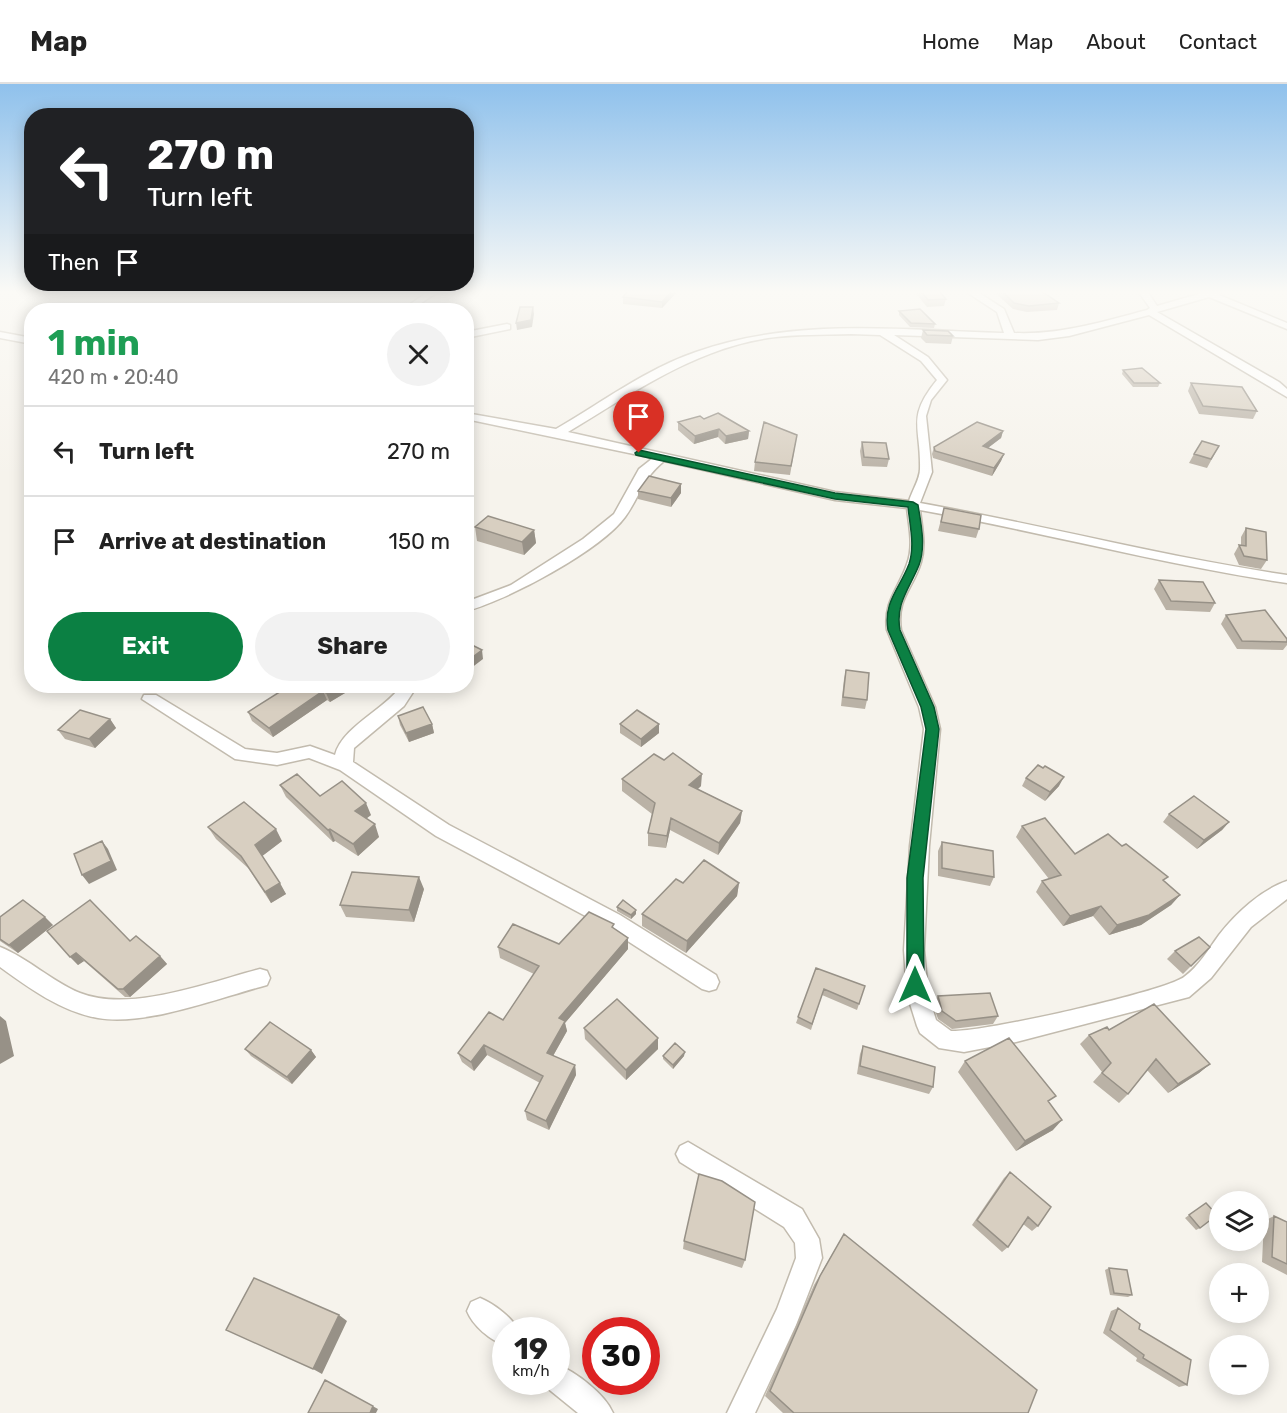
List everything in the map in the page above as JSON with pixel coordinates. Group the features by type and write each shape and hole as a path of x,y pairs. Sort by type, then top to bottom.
{"street":[{"path":"558,433 658,373 707,353"},
{"path":"912,353 939,373 942,380 926,400 921,416 920,432 926,472 913,505 918,543 914,564 895,601 892,617 894,630 927,707 932,729 915,878 915,985 919,1012 931,1034 946,1041 998,1035 1098,1013 1182,990 1196,982 1209,968 1232,934 1260,906 1287,890"},
{"path":"1224,353 1275,384 1287,394"},
{"path":"474,417 558,433 835,496 913,505 1007,522 1231,572 1287,579"},
{"path":"474,604 516,588 588,542 619,516 644,472 660,458"},
{"path":"346,766 344,758 346,746 398,702 404,693"},
{"path":"150,699 241,755 278,759 310,752 346,766 412,814 472,849 614,922 709,982"},
{"path":"0,956 52,992 99,1008 146,1005 260,978"},
{"path":"688,1154 793,1218 807,1239 809,1258 806,1267 787,1316 741,1413"},
{"path":"480,1311 492,1321"},
{"path":"570,1389 599,1413"}],"building":[{"path":"1142,368 1160,383 1134,383 1123,370"},
{"path":"1191,383 1242,387 1257,411 1203,406"},
{"path":"718,413 749,431 726,436 719,429 695,436 678,422 700,416 704,419"},
{"path":"764,422 797,435 791,466 755,462"},
{"path":"977,422 1003,431 983,446 1004,454 994,468 935,451 934,447"},
{"path":"1202,441 1219,446 1211,459 1194,454"},
{"path":"862,442 886,443 889,459 864,457"},
{"path":"649,476 681,484 671,498 638,491"},
{"path":"944,508 981,515 979,529 941,522"},
{"path":"488,516 534,530 522,542 475,527"},
{"path":"1246,528 1266,532 1267,560 1244,556 1239,545 1246,546"},
{"path":"1159,580 1203,582 1215,603 1171,601"},
{"path":"1265,610 1287,642 1242,641 1226,615"},
{"path":"474,646 482,650 474,656"},
{"path":"846,670 869,673 867,700 843,697"},
{"path":"278,693 320,693 269,728 248,712"},
{"path":"423,707 432,724 406,733 398,716"},
{"path":"80,710 110,719 89,739 58,730"},
{"path":"637,710 659,724 641,739 620,724"},
{"path":"673,753 702,774 689,785 742,811 719,843 671,818 667,836 648,833 655,803 622,779 654,754 664,760"},
{"path":"1038,765 1043,768 1045,766 1064,777 1050,792 1026,778"},
{"path":"297,774 320,796 342,781 366,803 355,811 375,824 353,844 330,829 328,830 280,785"},
{"path":"1194,796 1229,822 1204,840 1169,814"},
{"path":"244,802 276,829 255,845 280,883 265,892 241,856 208,827"},
{"path":"1045,818 1075,854 1108,834 1122,846 1126,844 1168,877 1163,880 1180,895 1149,915 1117,925 1101,906 1070,916 1042,881 1061,875 1022,826"},
{"path":"102,841 111,861 82,875 74,854"},
{"path":"942,842 993,851 994,877 942,868"},
{"path":"704,860 739,883 687,941 642,914 676,879 683,883"},
{"path":"352,872 419,877 409,910 340,905"},
{"path":"23,900 45,917 9,945 0,939 0,917"},
{"path":"90,900 130,941 136,936 160,956 123,989 118,989 76,953 70,957 47,931"},
{"path":"623,900 636,910 631,915 617,907"},
{"path":"589,912 614,924 612,927 628,938 559,1018 565,1021 547,1053 575,1065 546,1121 525,1111 543,1076 484,1045 471,1062 458,1053 489,1012 503,1020 539,966 498,947 513,924 559,944"},
{"path":"1199,937 1210,947 1191,966 1175,951"},
{"path":"816,968 865,986 859,1004 824,989 812,1024 798,1017"},
{"path":"990,993 998,1016 956,1021 942,1011 938,996"},
{"path":"617,999 658,1038 626,1070 584,1028"},
{"path":"1154,1004 1210,1064 1178,1084 1156,1059 1128,1094 1102,1073 1111,1063 1089,1035 1107,1027 1109,1030"},
{"path":"270,1022 311,1050 287,1077 245,1049"},
{"path":"1009,1038 1056,1096 1048,1101 1062,1120 1025,1141 965,1061"},
{"path":"675,1043 685,1052 673,1065 663,1056"},
{"path":"863,1046 935,1067 933,1087 860,1066"},
{"path":"1010,1172 1051,1207 1038,1226 1028,1217 1008,1247 977,1220"},
{"path":"699,1174 722,1181 755,1202 745,1260 684,1241"},
{"path":"1206,1203 1209,1206 1209,1221 1200,1228 1189,1215"},
{"path":"1274,1216 1287,1222 1287,1264 1272,1257"},
{"path":"844,1234 1037,1390 1028,1413 794,1413 770,1391 820,1276"},
{"path":"1109,1268 1127,1270 1132,1295 1114,1293"},
{"path":"254,1278 339,1315 313,1369 226,1330"},
{"path":"1118,1308 1140,1324 1139,1329 1191,1360 1187,1385 1143,1358 1144,1355 1110,1330"},
{"path":"325,1380 373,1406 370,1413 308,1413"}],"route":[{"path":"639,453 835,496 913,505 918,543 914,564 895,601 892,617 894,630 908,658 927,707 932,729 932,746 925,785 915,878 915,985"}]}
